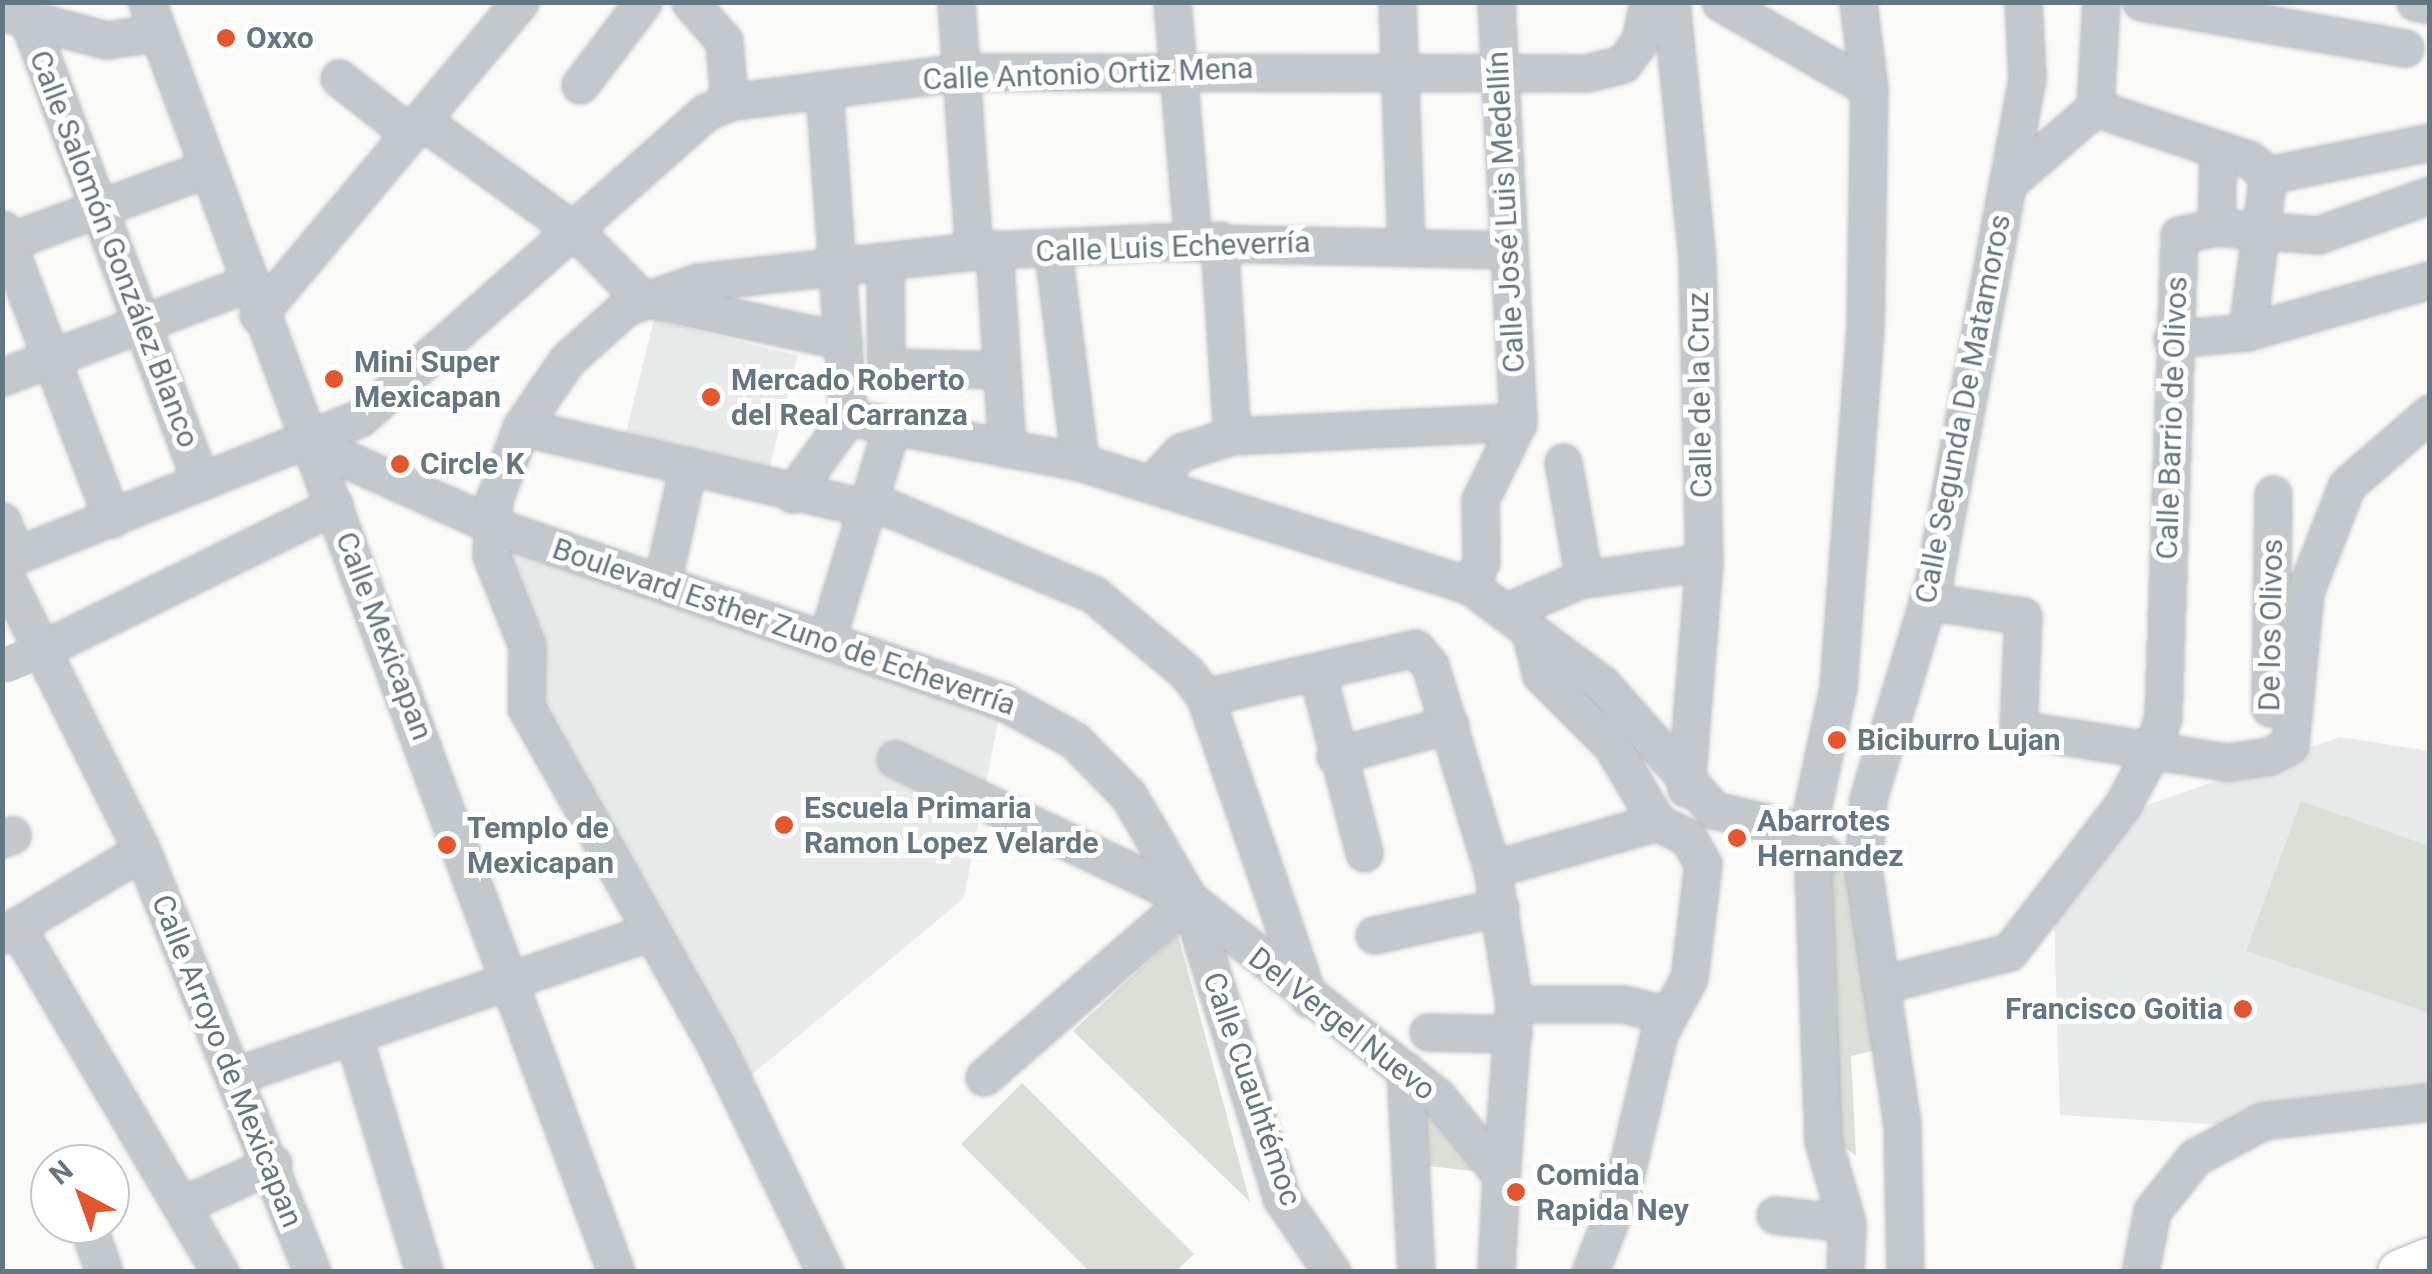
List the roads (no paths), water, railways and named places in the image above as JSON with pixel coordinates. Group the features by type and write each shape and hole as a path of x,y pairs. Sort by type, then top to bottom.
{"main road":[{"path":"2400,1272 2430,1260"}],"street":[{"path":"2,376 142,328 252,300 416,127 520,2"},
{"path":"580,84 643,2"},
{"path":"690,2 724,40 729,102"},
{"path":"956,2 960,72 1001,370 1007,449"},
{"path":"1172,2 1178,69 1232,436"},
{"path":"1397,2 1396,70 1406,246"},
{"name":"Calle José Luis Medellín","path":"1496,2 1518,422"},
{"name":"Calle Antonio Ortiz Mena","path":"7,562 201,482 310,443 360,418 577,234 706,112 729,102 960,72 1178,69 1587,73 1623,64 1640,41 1648,2"},
{"name":"Calle de la Cruz","path":"1671,2 1697,260 1704,562 1686,788"},
{"path":"1720,2 1869,88"},
{"path":"1845,1272 1847,1223 1824,1141 1811,814 1838,687 1866,332 1869,88 1858,2"},
{"name":"Calle Segunda De Matamoros","path":"1863,870 1892,698 1927,601 2028,78 2023,2"},
{"path":"2008,183 2094,108 2101,2"},
{"path":"2141,2 2405,48"},
{"path":"2414,2 2430,5"},
{"path":"15,14 106,40 151,18"},
{"name":"Calle Salomón González Blanco","path":"15,14 98,211 201,482"},
{"name":"Calle Mexicapan","path":"151,18 252,300 334,506 616,1272"},
{"path":"339,78 577,234 640,297 843,341"},
{"path":"792,494 848,418 840,266 824,92"},
{"path":"2094,108 2218,150 2268,175 2430,142"},
{"path":"2218,150 2216,227 2318,235 2430,195"},
{"path":"112,518 4,239 98,211 204,170"},
{"path":"2246,332 2268,175"},
{"name":"Calle Barrio de Olivos","path":"2158,733 2178,235 2216,227"},
{"name":"Calle Luis Echeverría","path":"640,297 840,266 984,250 1053,253 1206,241 1506,250"},
{"path":"1053,253 1080,462"},
{"path":"884,261 886,367 1001,370"},
{"path":"2172,339 2246,332 2430,280"},
{"path":"640,297 567,360 521,427 494,500 496,528 491,555 528,646 526,708 716,1046 820,1270"},
{"path":"1927,601 2023,616 2018,729 2054,742 2158,733 2226,762 2280,750 2310,573 2347,486 2430,413"},
{"path":"848,418 890,432 1080,462 1153,482 1470,586 1521,620 1646,726 1686,788 1714,810 1781,826 1815,850 1863,870 1902,1124 1905,1272"},
{"path":"1153,482 1182,452 1232,436 1518,422 1480,500 1480,561 1470,586"},
{"path":"521,427 792,494 868,504 1093,594 1148,634 1205,698 1309,999"},
{"path":"827,638 890,432"},
{"name":"Boulevard Esther Zuno de Echeverría","path":"310,443 496,528 1002,701 1074,740 1128,795 1189,899"},
{"path":"1563,462 1584,579"},
{"path":"662,583 688,466"},
{"name":"De los Olivos","path":"2274,494 2280,750"},
{"path":"5,666 334,506"},
{"name":"Calle Arroyo de Mexicapan","path":"2,521 7,562 142,851 274,1164 312,1272"},
{"path":"1521,620 1584,579 1704,562"},
{"path":"1521,620 1541,675 1612,746 1657,822 1700,855 1689,978 1665,1014 1622,1190 1590,1272"},
{"path":"1205,698 1415,648 1450,724 1500,908 1514,1019 1496,1272"},
{"path":"1318,672 1335,756 1364,854"},
{"path":"1838,687 1892,698"},
{"path":"1335,756 1450,724"},
{"path":"1880,984 2009,952 2112,820 2158,733"},
{"path":"895,758 1189,899 984,1077"},
{"path":"1492,869 1657,822"},
{"path":"142,851 9,930 220,1272"},
{"name":"Del Vergel Nuevo","path":"1189,899 1309,999 1405,1070 1501,1175"},
{"name":"Calle Cuauhtémoc","path":"1189,899 1282,1199 1332,1272"},
{"path":"1374,935 1500,908"},
{"path":"234,1076 512,987 650,932"},
{"path":"1428,1032 1622,1004 1665,1014"},
{"path":"354,1038 424,1272"},
{"path":"1405,1070 1416,1272"},
{"path":"2140,1272 2152,1211 2195,1158 2263,1121 2430,1102"},
{"path":"182,1205 274,1164"},
{"path":"1774,1215 1847,1223"}],"place":[{"name":"Oxxo","path":"226,38"},
{"name":"Mini Super Mexicapan","path":"334,379"},
{"name":"Mercado Roberto del Real Carranza","path":"711,397"},
{"name":"Circle K","path":"400,464"},
{"name":"Biciburro Lujan","path":"1837,740"},
{"name":"Escuela Primaria Ramon Lopez Velarde","path":"784,825"},
{"name":"Abarrotes Hernandez","path":"1737,838"},
{"name":"Templo de Mexicapan","path":"447,845"},
{"name":"Francisco Goitia","path":"2243,1009"},
{"name":"Comida Rapida Ney","path":"1516,1192"}]}
